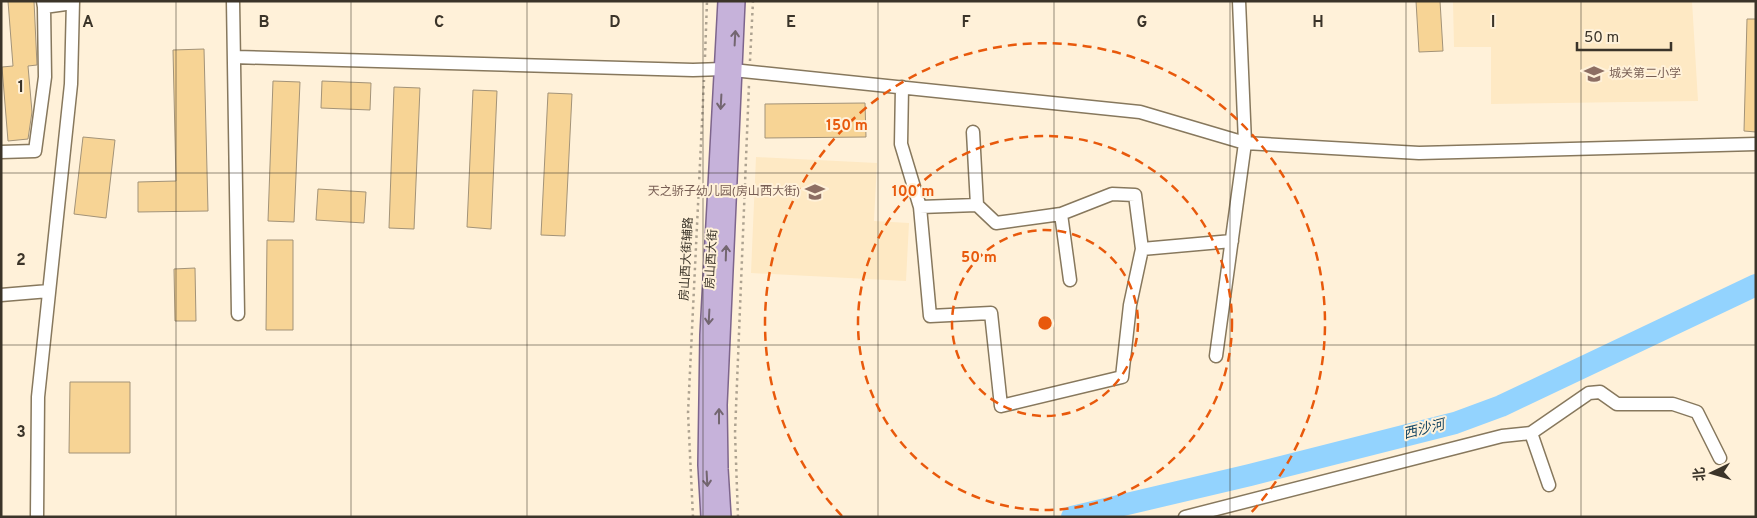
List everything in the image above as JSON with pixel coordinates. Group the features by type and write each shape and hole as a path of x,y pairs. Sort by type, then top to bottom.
{"main road":[{"name":"房山西大街","path":"723,517 719,404 728,70 726,1"},
{"name":"房山西大街","path":"709,517 706,465 708,335 728,70 737,1"}],"street":[{"path":"233,1 238,314"},
{"path":"1216,356 1245,143 1238,1"},
{"path":"1,152 35,151 45,77 44,4 73,2 71,84 38,397 37,517"},
{"path":"234,57 728,70 1140,112 1245,143 1419,153 1756,144"},
{"path":"902,88 901,144 920,207 930,316 991,312 1001,406 1122,377 1130,306 1142,249 1135,195 1112,194 1061,214 996,223 977,204 973,132"},
{"path":"920,207 977,204"},
{"path":"1061,214 1070,280"},
{"path":"1142,249 1232,241"},
{"path":"1,295 49,292"},
{"path":"1185,517 1502,436 1531,434 1589,394 1600,392 1618,404 1673,404 1697,412 1720,458"},
{"path":"1531,434 1549,484"}],"path":[{"name":"房山西大街辅路","path":"693,517 688,413 707,1"},
{"path":"738,517 735,433 753,1"}],"shaded area":[{"name":"城关第二小学","path":"1453,1 1692,1 1698,101 1491,104 1491,47 1454,47"},
{"name":"天之骄子幼儿园(房山西大街)","path":"756,157 877,163 874,221 909,223 906,281 751,273"}],"building":[{"path":"8,1 34,1 37,65 28,66 32,112 28,139 8,141 2,67 13,66"},
{"path":"1416,1 1440,1 1443,51 1419,52"},
{"path":"1747,19 1756,19 1756,132 1744,131"},
{"path":"204,49 208,211 138,212 138,182 176,181 173,50"},
{"path":"273,81 300,82 294,222 268,221"},
{"path":"322,81 371,83 370,110 321,108"},
{"path":"394,87 420,88 414,229 389,228"},
{"path":"473,90 497,91 491,229 467,227"},
{"path":"548,93 572,94 565,236 541,235"},
{"path":"865,103 866,137 765,138 765,104"},
{"path":"83,137 115,140 106,218 74,214"},
{"path":"318,189 366,192 364,223 316,220"},
{"path":"267,240 293,240 293,330 266,330"},
{"path":"195,268 196,321 175,321 174,269"},
{"path":"70,382 130,382 130,453 69,453"}],"waterway":[{"name":"西沙河","path":"1072,517 1250,475 1455,423 1501,406 1756,285"}],"place":[{"name":"城关第二小学","path":"1594,74"},
{"name":"天之骄子幼儿园(房山西大街)","path":"815,192"}]}
